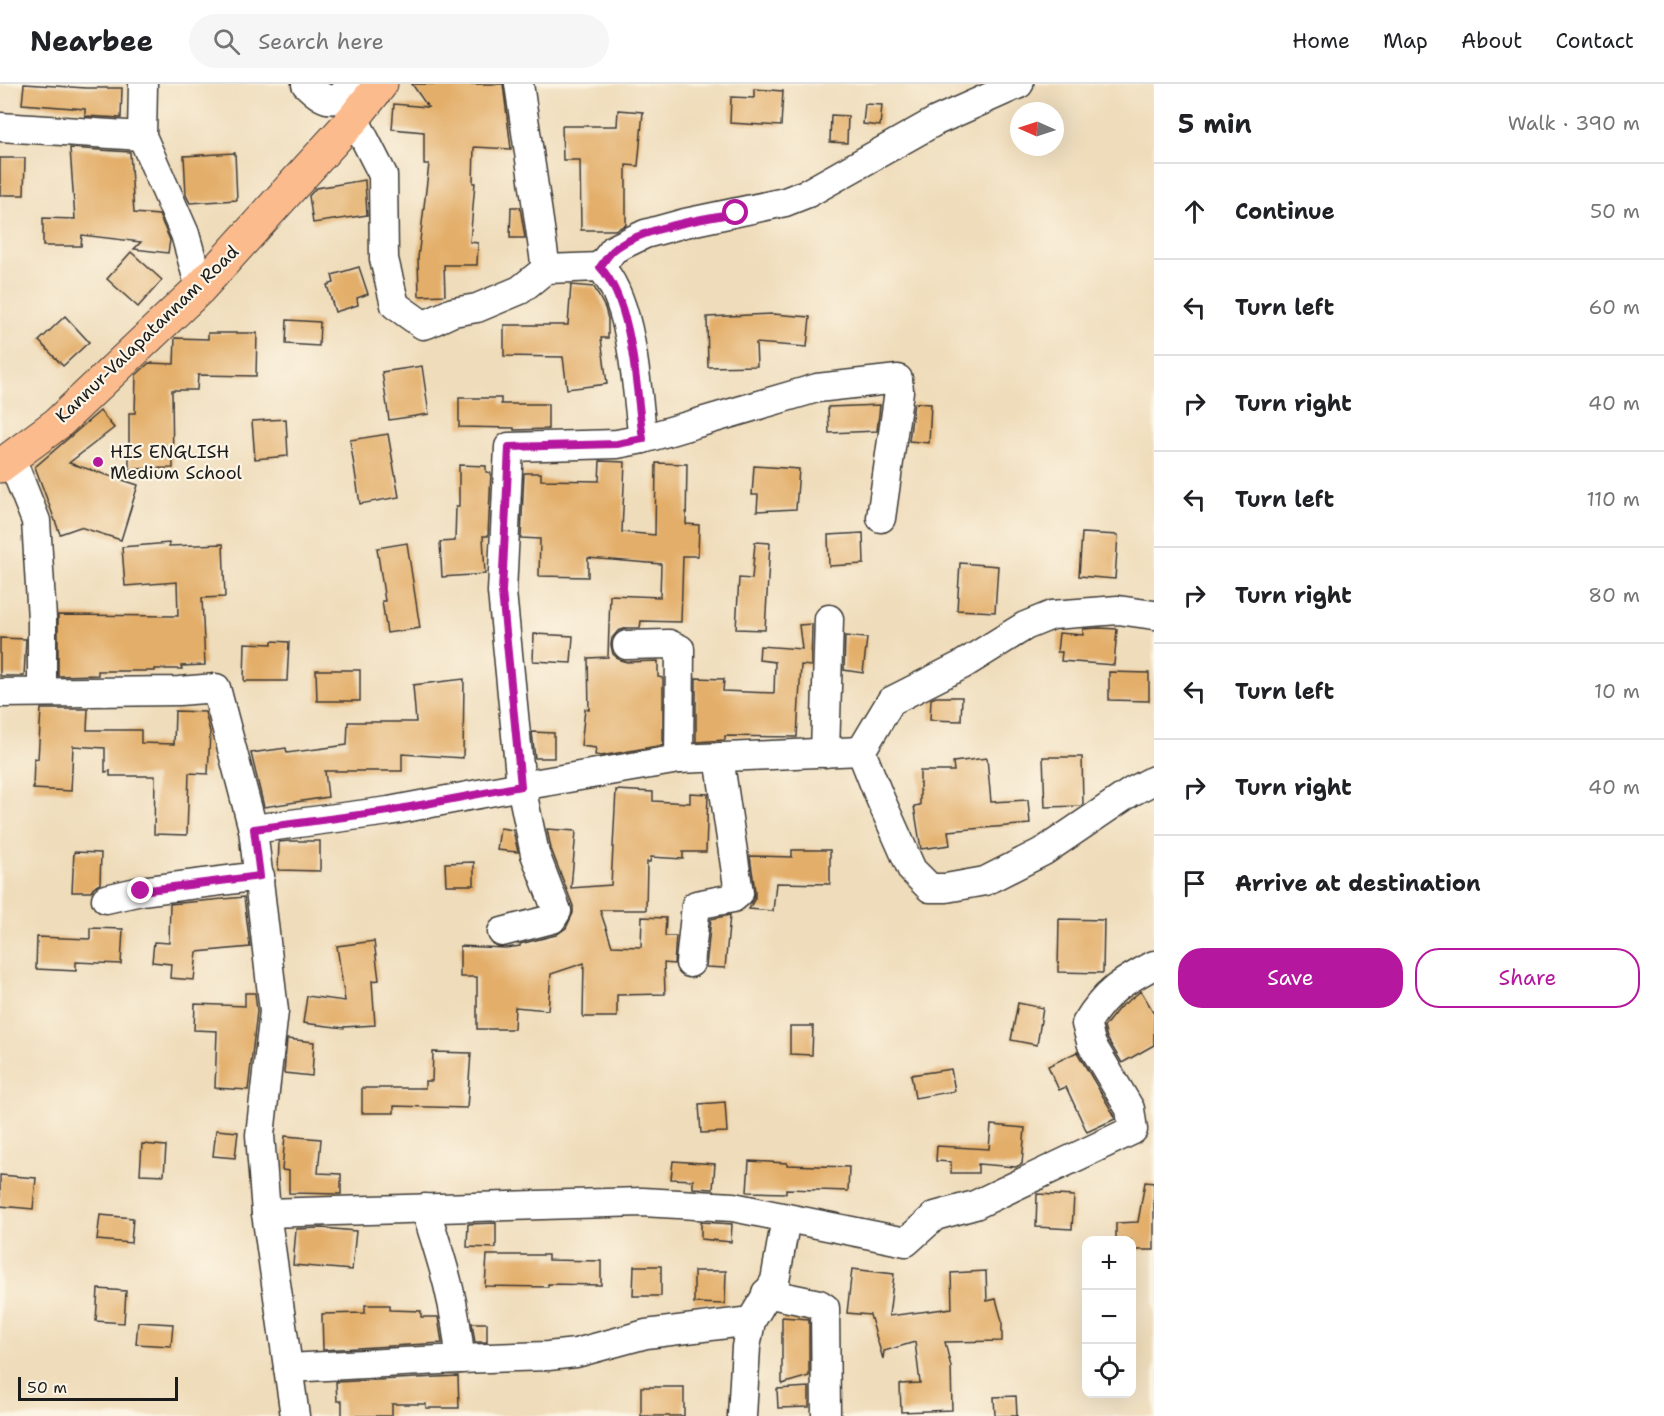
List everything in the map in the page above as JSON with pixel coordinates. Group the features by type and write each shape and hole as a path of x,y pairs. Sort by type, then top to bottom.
{"main road":[{"name":"Kannur-Valapatannam Road","path":"6,462 58,423 200,288 354,118 381,84"}],"street":[{"path":"142,84 142,136 185,234 200,288"},
{"path":"306,84 322,98 334,100 346,92 351,84"},
{"path":"519,84 546,269"},
{"path":"600,267 614,249 645,234 685,222 785,202 808,193 936,121 1019,84"},
{"path":"354,118 383,175 384,259 394,305 423,325 453,312 477,308 520,290 546,269 600,267 609,276 618,296 632,345 643,439"},
{"path":"0,127 142,136"},
{"path":"502,932 552,919 557,911 536,854 521,786 502,592 509,447 617,444 643,439 817,388 898,379 899,391 881,518"},
{"path":"6,462 36,521 42,619 42,692"},
{"path":"861,751 891,701 962,665 1025,626 1052,615 1118,610 1154,615"},
{"path":"825,753 829,619"},
{"path":"627,645 669,644 680,649 679,759"},
{"path":"0,693 179,691 216,688 254,829 260,876 274,1011 260,1136 266,1213 295,1416"},
{"path":"254,829 389,811 679,759 861,751"},
{"path":"861,751 912,870 930,888 946,888 985,881 1044,851 1131,792 1154,780"},
{"path":"690,963 696,905 733,898 739,893 720,757"},
{"path":"106,899 141,891 260,876"},
{"path":"266,1213 642,1202 733,1207 906,1242 935,1216 975,1204 1132,1130 1130,1109 1092,1045 1086,1024 1098,1004 1125,980 1154,965"},
{"path":"425,1208 451,1291 457,1320 460,1359"},
{"path":"742,1416 746,1347 751,1321 775,1281 786,1218"},
{"path":"766,1293 819,1304 825,1308 826,1416"},
{"path":"288,1368 548,1356 576,1353 646,1334 751,1321"}],"building":[{"path":"24,84 122,88 121,118 85,116 85,109 22,104"},
{"path":"412,84 503,84 511,149 474,147 473,183 475,183 470,242 478,243 477,265 444,265 445,295 419,296 418,258 429,164 424,164 424,132 392,129 394,104 428,107"},
{"path":"754,89 783,91 781,126 730,123 731,97 754,98"},
{"path":"865,104 882,105 880,126 863,124"},
{"path":"618,110 643,112 638,166 626,165 626,225 615,230 581,230 580,160 563,160 562,126 617,126"},
{"path":"831,115 848,116 847,143 830,142"},
{"path":"70,148 130,152 134,213 159,215 170,240 168,253 134,249 141,242 82,235 81,246 43,246 43,218 75,219"},
{"path":"235,153 237,200 190,203 186,195 184,156"},
{"path":"0,158 25,158 24,195 0,195"},
{"path":"365,180 367,215 313,223 309,196 316,188"},
{"path":"511,207 520,207 525,238 510,238"},
{"path":"131,252 162,280 138,307 107,279"},
{"path":"359,267 368,294 357,298 358,305 335,312 327,285 334,283 332,275"},
{"path":"571,285 594,287 605,308 608,319 608,338 601,338 607,384 567,389 563,357 504,356 504,325 568,325"},
{"path":"773,314 810,317 807,347 756,343 757,366 708,367 707,317"},
{"path":"65,316 89,342 63,366 39,341"},
{"path":"287,320 320,322 319,346 286,344"},
{"path":"208,333 257,333 256,376 198,375 197,390 172,390 173,468 129,469 129,413 135,413 136,375 149,363 174,364 175,338 208,339"},
{"path":"422,366 429,414 389,420 382,372"},
{"path":"459,398 501,398 501,404 548,404 548,429 459,427"},
{"path":"914,403 931,404 929,443 909,441"},
{"path":"880,405 877,431 829,433 828,407"},
{"path":"100,411 114,428 69,463 138,485 121,540 80,527 60,534 35,467"},
{"path":"286,419 288,456 255,459 252,421"},
{"path":"388,434 399,497 360,504 350,440"},
{"path":"600,461 625,462 622,532 655,535 656,463 687,464 686,524 699,525 698,556 683,556 681,622 641,621 640,628 618,631 612,638 613,654 620,660 627,662 658,661 658,677 663,678 663,745 601,756 595,755 596,748 581,746 585,709 589,710 588,658 608,657 610,595 660,597 661,564 588,558 588,577 539,576 540,539 521,538 524,473 541,473 541,480 599,481"},
{"path":"459,465 486,466 486,472 491,473 488,536 483,536 485,574 442,577 440,542 455,541 456,507 459,507"},
{"path":"754,466 799,469 796,509 757,511 758,495 752,495"},
{"path":"863,533 864,564 829,566 828,535"},
{"path":"1082,533 1118,535 1115,579 1079,576"},
{"path":"755,542 770,543 765,630 736,629 739,578 752,579"},
{"path":"169,543 169,546 223,544 225,597 202,598 205,665 181,666 182,669 98,671 98,675 58,676 58,615 178,616 177,582 125,586 122,547"},
{"path":"407,543 420,628 387,633 377,548"},
{"path":"960,563 998,566 995,612 957,610"},
{"path":"812,624 811,666 801,665 797,737 725,736 725,740 696,742 696,678 724,679 723,691 774,693 775,662 759,660 760,646 802,649 799,625"},
{"path":"1083,629 1117,629 1114,665 1061,661 1062,652 1057,652 1059,633 1083,635"},
{"path":"534,634 573,636 571,663 533,661"},
{"path":"845,636 867,638 863,673 844,670"},
{"path":"0,638 26,639 24,676 0,676"},
{"path":"272,641 289,642 287,681 244,681 245,643 272,644"},
{"path":"316,670 360,670 360,701 317,701"},
{"path":"1109,672 1149,673 1149,701 1109,700"},
{"path":"464,679 463,758 402,754 402,771 325,771 328,797 264,807 251,753 286,748 287,753 347,745 348,722 416,722 413,685"},
{"path":"962,697 961,721 930,720 931,699"},
{"path":"41,709 88,709 87,730 141,730 141,743 174,744 175,711 205,712 210,732 208,774 189,773 187,835 154,834 155,776 110,776 110,771 105,772 105,748 73,746 71,791 33,789 34,758 38,759"},
{"path":"532,732 554,733 554,758 535,758"},
{"path":"1043,757 1082,757 1083,804 1045,807"},
{"path":"987,758 991,802 1028,800 1030,824 948,831 950,845 921,849 914,806 920,805 920,771 954,771 953,762"},
{"path":"616,790 653,792 653,801 690,803 690,793 708,794 706,852 683,852 683,859 651,857 650,862 647,862 646,910 600,910 612,946 641,947 642,917 666,918 665,936 676,936 674,964 664,963 665,994 617,995 617,1017 583,1017 584,963 551,974 548,1010 515,1007 514,1029 477,1029 477,977 460,977 460,946 506,948 520,946 520,944 556,935 566,928 573,913 573,906 551,849 547,829 576,831 571,888 611,885"},
{"path":"500,828 513,830 518,852 497,850"},
{"path":"320,841 320,871 278,870 279,842"},
{"path":"792,850 830,850 830,884 776,883 773,911 749,909 755,898 750,856 792,857"},
{"path":"74,852 101,853 100,884 91,892 72,892"},
{"path":"474,862 474,885 446,885 445,863"},
{"path":"244,897 250,947 197,952 194,980 170,978 171,964 152,962 154,942 169,943 170,904"},
{"path":"730,915 725,968 706,967 711,919"},
{"path":"1059,919 1104,920 1103,973 1058,972"},
{"path":"90,928 123,929 121,964 76,962 76,971 36,969 37,937 90,939"},
{"path":"374,941 379,980 372,981 375,1025 344,1028 303,1023 307,996 345,1001 337,946"},
{"path":"1141,991 1154,1013 1154,1045 1122,1063 1107,1038 1104,1027 1119,1008"},
{"path":"245,993 255,993 257,1011 248,1090 215,1088 217,1031 194,1030 195,1004 245,1006"},
{"path":"1018,1003 1043,1008 1037,1045 1011,1040"},
{"path":"790,1026 813,1026 812,1055 790,1054"},
{"path":"287,1039 314,1042 312,1076 284,1073"},
{"path":"433,1052 471,1053 467,1108 394,1106 394,1113 362,1113 362,1088 425,1088 425,1081 432,1081"},
{"path":"1077,1052 1115,1119 1087,1132 1066,1087 1059,1090 1048,1066"},
{"path":"951,1069 955,1091 915,1098 911,1075"},
{"path":"725,1102 727,1132 701,1133 699,1104"},
{"path":"991,1125 1025,1128 1022,1164 1016,1167 978,1164 978,1173 951,1173 951,1162 936,1161 937,1146 989,1149"},
{"path":"216,1130 238,1132 235,1158 213,1156"},
{"path":"285,1136 321,1139 318,1173 341,1174 341,1194 289,1193 289,1171 282,1170"},
{"path":"142,1144 166,1146 164,1175 140,1174"},
{"path":"673,1161 715,1164 713,1189 693,1188 693,1180 671,1179"},
{"path":"749,1161 849,1167 848,1191 786,1189 786,1193 747,1192"},
{"path":"0,1175 36,1178 33,1209 0,1206"},
{"path":"1145,1182 1154,1183 1154,1250 1136,1250 1136,1236 1116,1236 1116,1223 1138,1222"},
{"path":"1037,1194 1074,1196 1072,1229 1036,1227"},
{"path":"100,1215 133,1218 131,1243 97,1240"},
{"path":"701,1222 732,1224 731,1242 701,1239"},
{"path":"496,1223 496,1248 467,1247 468,1224"},
{"path":"322,1228 356,1231 352,1270 293,1265 296,1229"},
{"path":"487,1255 548,1255 548,1260 601,1261 601,1285 485,1286"},
{"path":"634,1266 661,1266 661,1296 633,1296"},
{"path":"852,1269 894,1274 889,1316 952,1308 951,1273 986,1271 987,1301 996,1299 1002,1321 1002,1341 945,1342 951,1367 952,1410 901,1412 900,1384 920,1383 915,1342 884,1351 883,1359 870,1315 847,1313"},
{"path":"694,1271 726,1271 725,1304 694,1303"},
{"path":"98,1289 126,1291 124,1323 96,1321"},
{"path":"365,1305 390,1305 390,1310 421,1311 421,1317 438,1317 442,1343 323,1350 322,1314 365,1313"},
{"path":"782,1317 809,1319 809,1376 782,1384"},
{"path":"138,1322 173,1324 171,1346 136,1344"},
{"path":"472,1323 487,1323 487,1342 475,1342"},
{"path":"458,1376 459,1408 426,1408 426,1404 392,1404 392,1416 342,1416 342,1401 337,1401 336,1382"},
{"path":"641,1387 684,1387 684,1416 641,1416"},
{"path":"809,1387 809,1407 778,1408 777,1389"},
{"path":"1016,1396 1017,1416 995,1416 994,1397"}],"place":[{"name":"HIS ENGLISH Medium School","path":"98,462"}],"route":[{"path":"141,891 260,876 254,829 389,811 521,786 502,592 509,447 617,444 643,439 632,345 618,296 609,276 600,267 614,249 645,234 685,222 736,213"}]}
